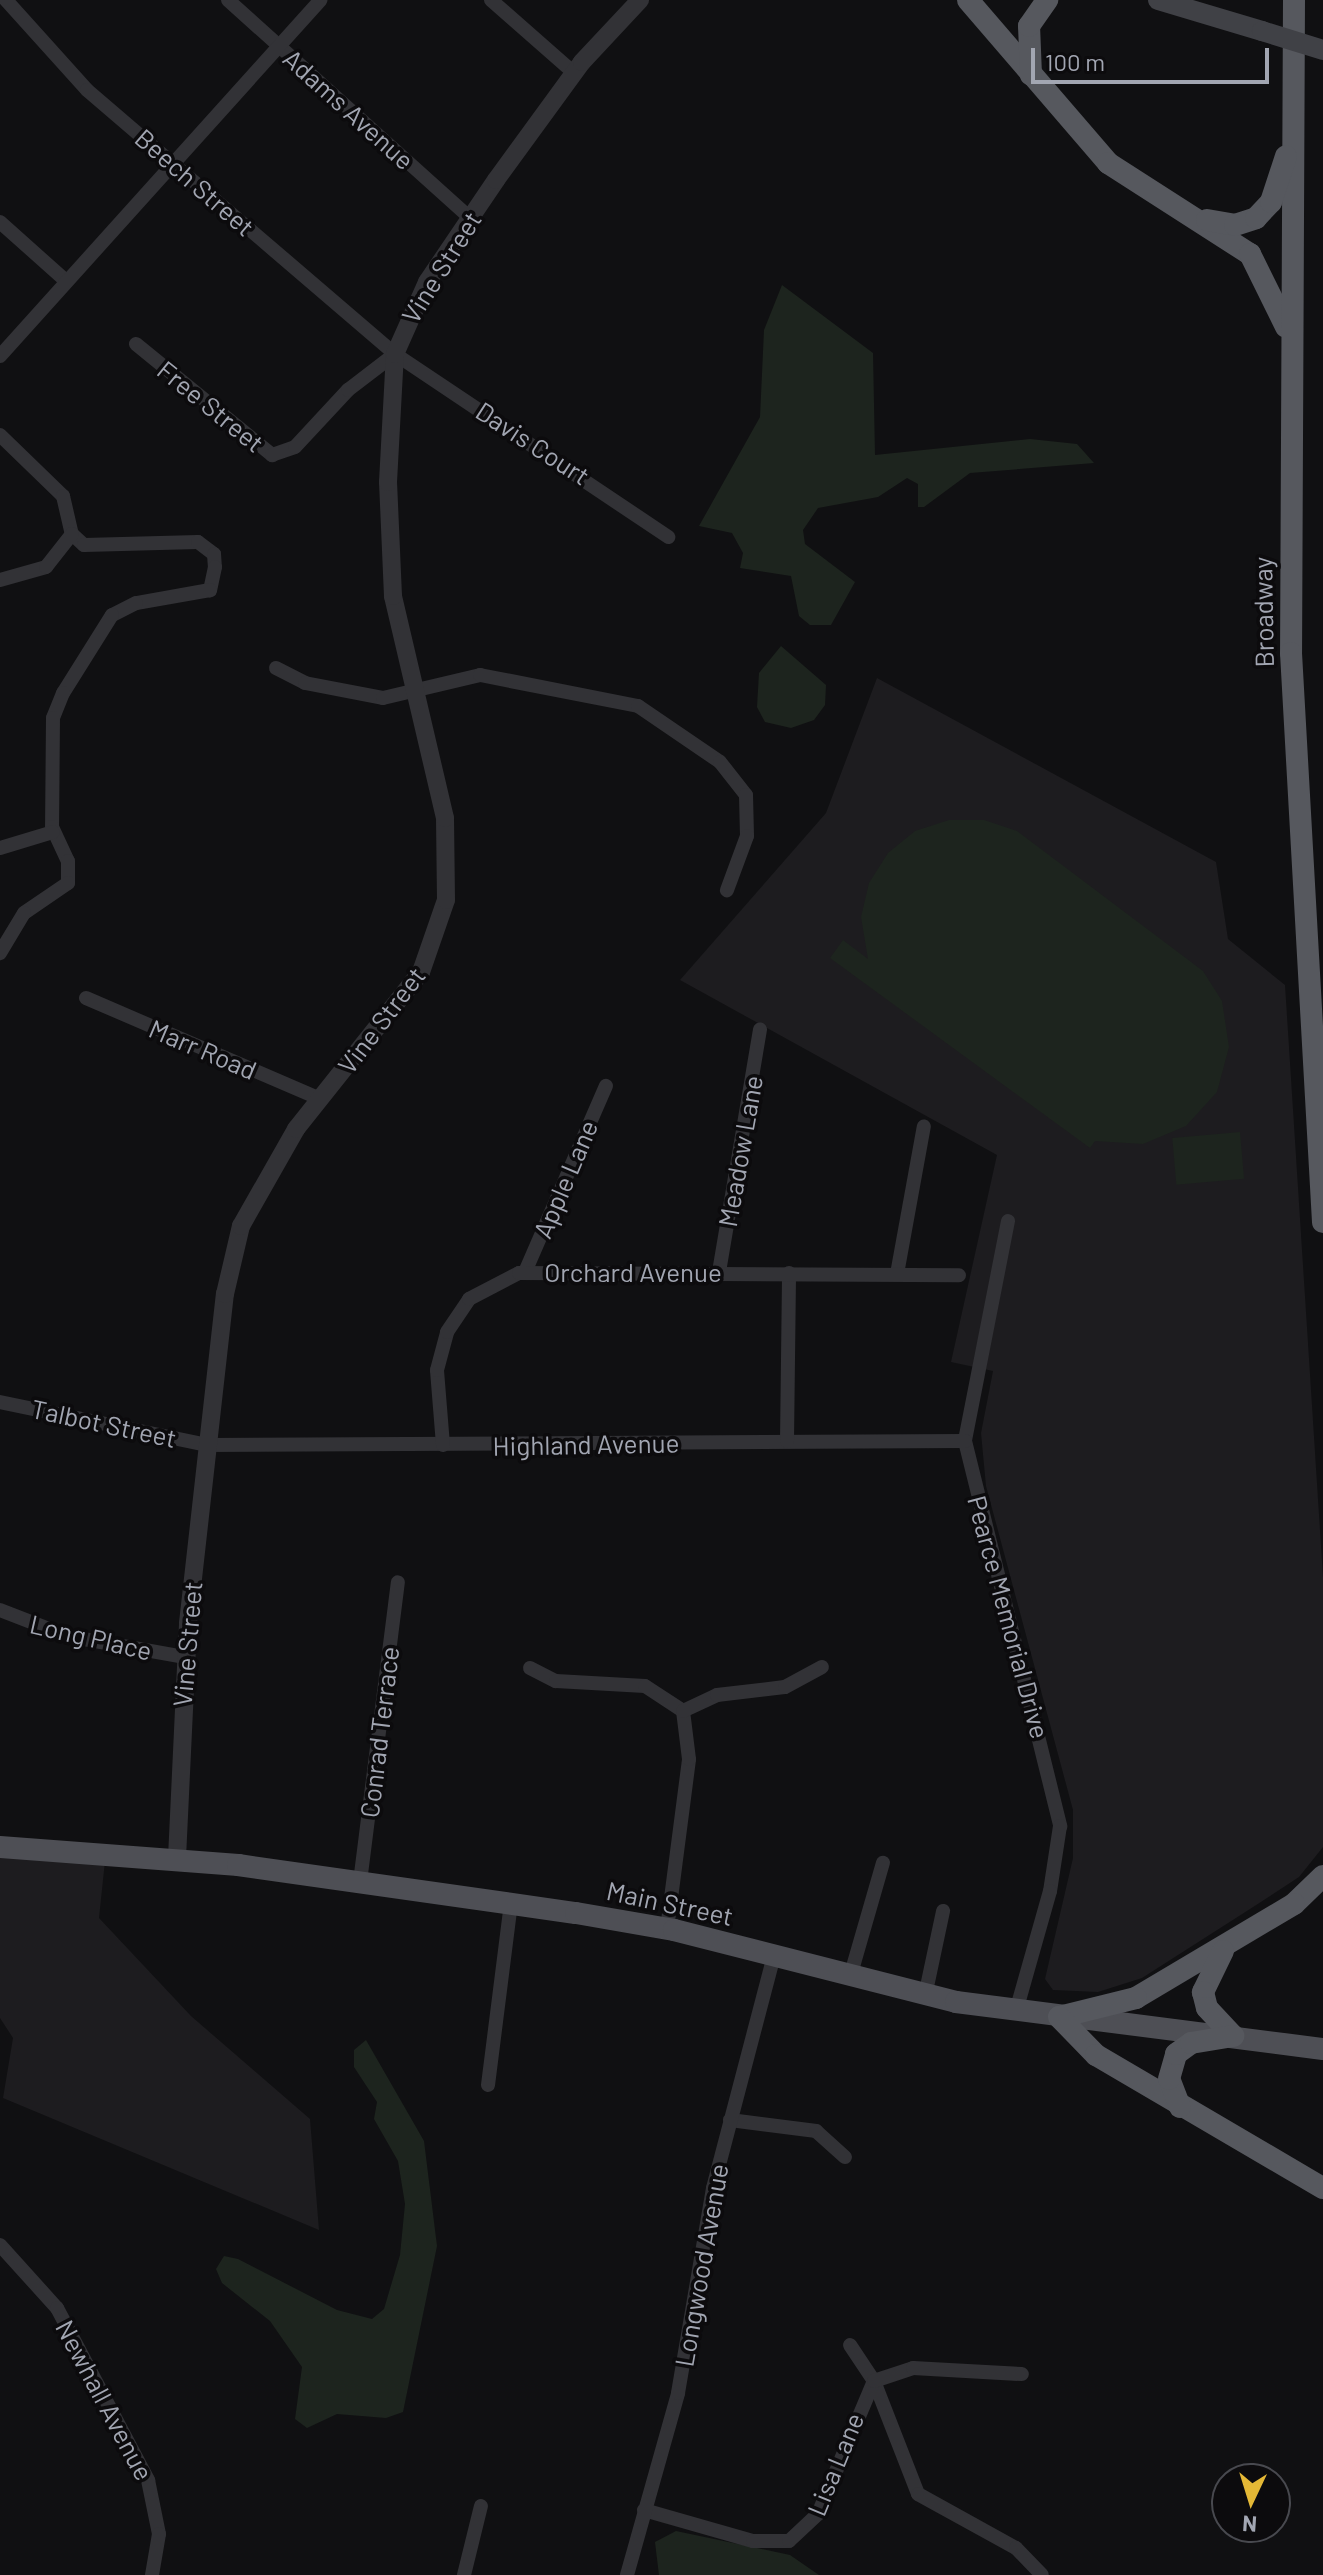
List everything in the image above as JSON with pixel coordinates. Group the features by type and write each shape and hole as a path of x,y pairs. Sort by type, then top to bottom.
{"highway":[{"path":"968,0 1108,163 1255,260 1292,349"},
{"path":"1032,76 1029,26 1047,0"},
{"name":"Broadway","path":"1292,0 1291,653 1323,1222"},
{"path":"1193,218 1235,225 1260,215 1275,190 1294,123"},
{"path":"1059,2017 1136,1998 1294,1904 1323,1876"},
{"path":"1294,1904 1323,1900"},
{"path":"1226,1946 1203,1992 1207,2008 1233,2036"},
{"path":"1059,2017 1096,2055 1180,2107 1323,2188"},
{"path":"1180,2107 1169,2079 1176,2054 1191,2043 1233,2036"}],"main road":[{"path":"1158,0 1323,50"},
{"name":"Main Street","path":"0,1847 177,1858 511,1904 667,1929 925,1996 1059,2017 1323,2049"}],"street":[{"name":"Beech Street","path":"6,0 87,90 395,354"},
{"name":"Adams Avenue","path":"228,0 470,218"},
{"path":"0,356 172,161 281,47 321,0"},
{"path":"491,0 574,73"},
{"name":"Vine Street","path":"177,1858 185,1657 207,1445 241,1226 320,1099 411,988 443,920 445,818 396,627 389,528 395,354 409,315 470,218 574,73 640,0"},
{"path":"0,222 66,281"},
{"name":"Free Street","path":"136,344 272,455 295,447 348,390 395,354"},
{"name":"Davis Court","path":"395,354 668,537"},
{"path":"0,435 63,496 72,534 93,548 198,542 214,554 215,581 200,595 136,603 112,615 53,718 53,832 68,861 68,883 24,913 0,953"},
{"path":"0,580 46,567 72,534"},
{"path":"276,668 350,693 411,695 433,681 480,675 638,706 720,762 746,795 747,836 727,890"},
{"path":"0,848 53,832"},
{"name":"Marr Road","path":"86,998 320,1099"},
{"name":"Meadow Lane","path":"719,1272 760,1029"},
{"name":"Apple Lane","path":"525,1272 606,1086"},
{"path":"897,1274 924,1126"},
{"name":"Pearce Memorial Drive","path":"1008,1221 965,1441 1060,1826 1050,1891 1016,2011"},
{"name":"Orchard Avenue","path":"443,1445 437,1370 447,1332 469,1299 525,1272 959,1275"},
{"path":"787,1441 789,1273"},
{"name":"Talbot Street","path":"0,1402 207,1445"},
{"name":"Highland Avenue","path":"207,1445 965,1441"},
{"name":"Conrad Terrace","path":"360,1882 398,1582"},
{"name":"Long Place","path":"0,1610 67,1636 185,1657"},
{"path":"683,1711 717,1695 800,1683 822,1667"},
{"path":"530,1668 556,1681 645,1686 683,1711 689,1759 667,1929"},
{"path":"850,1977 883,1863"},
{"path":"488,2085 511,1904"},
{"path":"925,1996 943,1911"},
{"name":"Longwood Avenue","path":"627,2575 689,2348 730,2120 774,1956"},
{"path":"730,2120 812,2130 845,2157"},
{"name":"Newhall Avenue","path":"0,2245 57,2308 148,2480 159,2534 152,2575"},
{"path":"850,2345 874,2381 918,2494 1016,2548 1042,2575"},
{"name":"Lisa Lane","path":"644,2510 753,2541 796,2537 818,2514 874,2381 913,2368 1022,2374"},
{"path":"464,2575 481,2506"}],"shaded area":[{"path":"782,285 873,353 875,455 1030,439 1077,444 1094,463 970,473 924,507 918,507 918,484 907,478 878,497 818,508 803,530 805,544 855,582 831,625 810,625 799,616 791,576 740,568 743,553 732,533 699,526 760,417 764,330"},
{"path":"781,646 826,685 825,705 814,720 791,728 765,722 757,707 759,673"},
{"path":"877,678 1216,862 1228,939 1285,985 1323,1577 1323,1847 1299,1877 1250,1909 1142,1978 1098,1992 1053,1990 1045,1979 1073,1858 1073,1810 986,1486 981,1433 993,1371 951,1362 997,1155 680,980 826,813"},
{"path":"949,820 984,820 1017,831 1203,971 1222,1001 1229,1047 1217,1092 1186,1126 1143,1144 1095,1141 1090,1148 830,958 843,940 868,959 861,917 869,883 888,853 915,831"},
{"path":"1240,1132 1244,1179 1176,1185 1172,1138"},
{"path":"0,1852 105,1861 99,1918 191,2016 310,2119 319,2230 3,2098 13,2038 0,2018"},
{"path":"366,2040 424,2141 437,2246 403,2412 386,2418 337,2414 307,2428 295,2419 302,2367 270,2321 222,2283 216,2269 224,2256 238,2259 337,2310 372,2319 384,2309 400,2255 405,2204 398,2161 374,2119 377,2102 354,2067 354,2050"},
{"path":"676,2531 790,2555 819,2575 659,2575 655,2542"}]}
